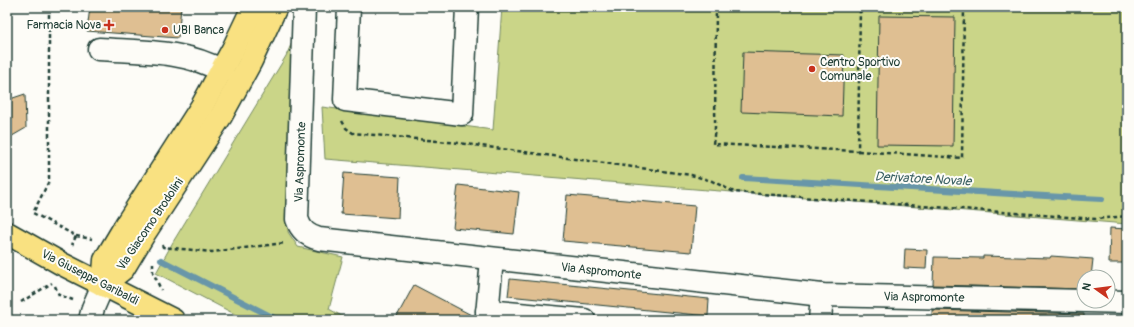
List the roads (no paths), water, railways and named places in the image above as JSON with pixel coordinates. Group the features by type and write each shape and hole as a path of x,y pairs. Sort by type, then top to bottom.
{"main road":[{"name":"Via Giacomo Brodolini","path":"103,285 106,260 127,223 202,106 222,71 253,7"},
{"name":"Via Giacomo Brodolini","path":"103,285 123,269 144,234 222,116 251,61 276,7"},
{"name":"Via Giuseppe Garibaldi","path":"7,233 58,273 103,285 173,320"}],"street":[{"name":"Via Aspromonte","path":"304,7 298,219 300,226 310,236 319,239 492,259 822,294 1127,302"},
{"path":"349,7 345,100 462,114 467,7"},
{"path":"99,49 182,55 214,66 222,71"},
{"path":"492,259 493,315 584,320"},
{"path":"90,320 93,308 103,285"},
{"path":"820,320 822,294"}],"waterway":[{"name":"Derivatore Novale","path":"743,178 1102,199"},
{"path":"161,260 278,320"}],"place":[{"name":"Farmacia Nova","path":"109,25"},
{"name":"UBI Banca","path":"165,30"},
{"name":"Centro Sportivo Comunale","path":"812,69"}]}
